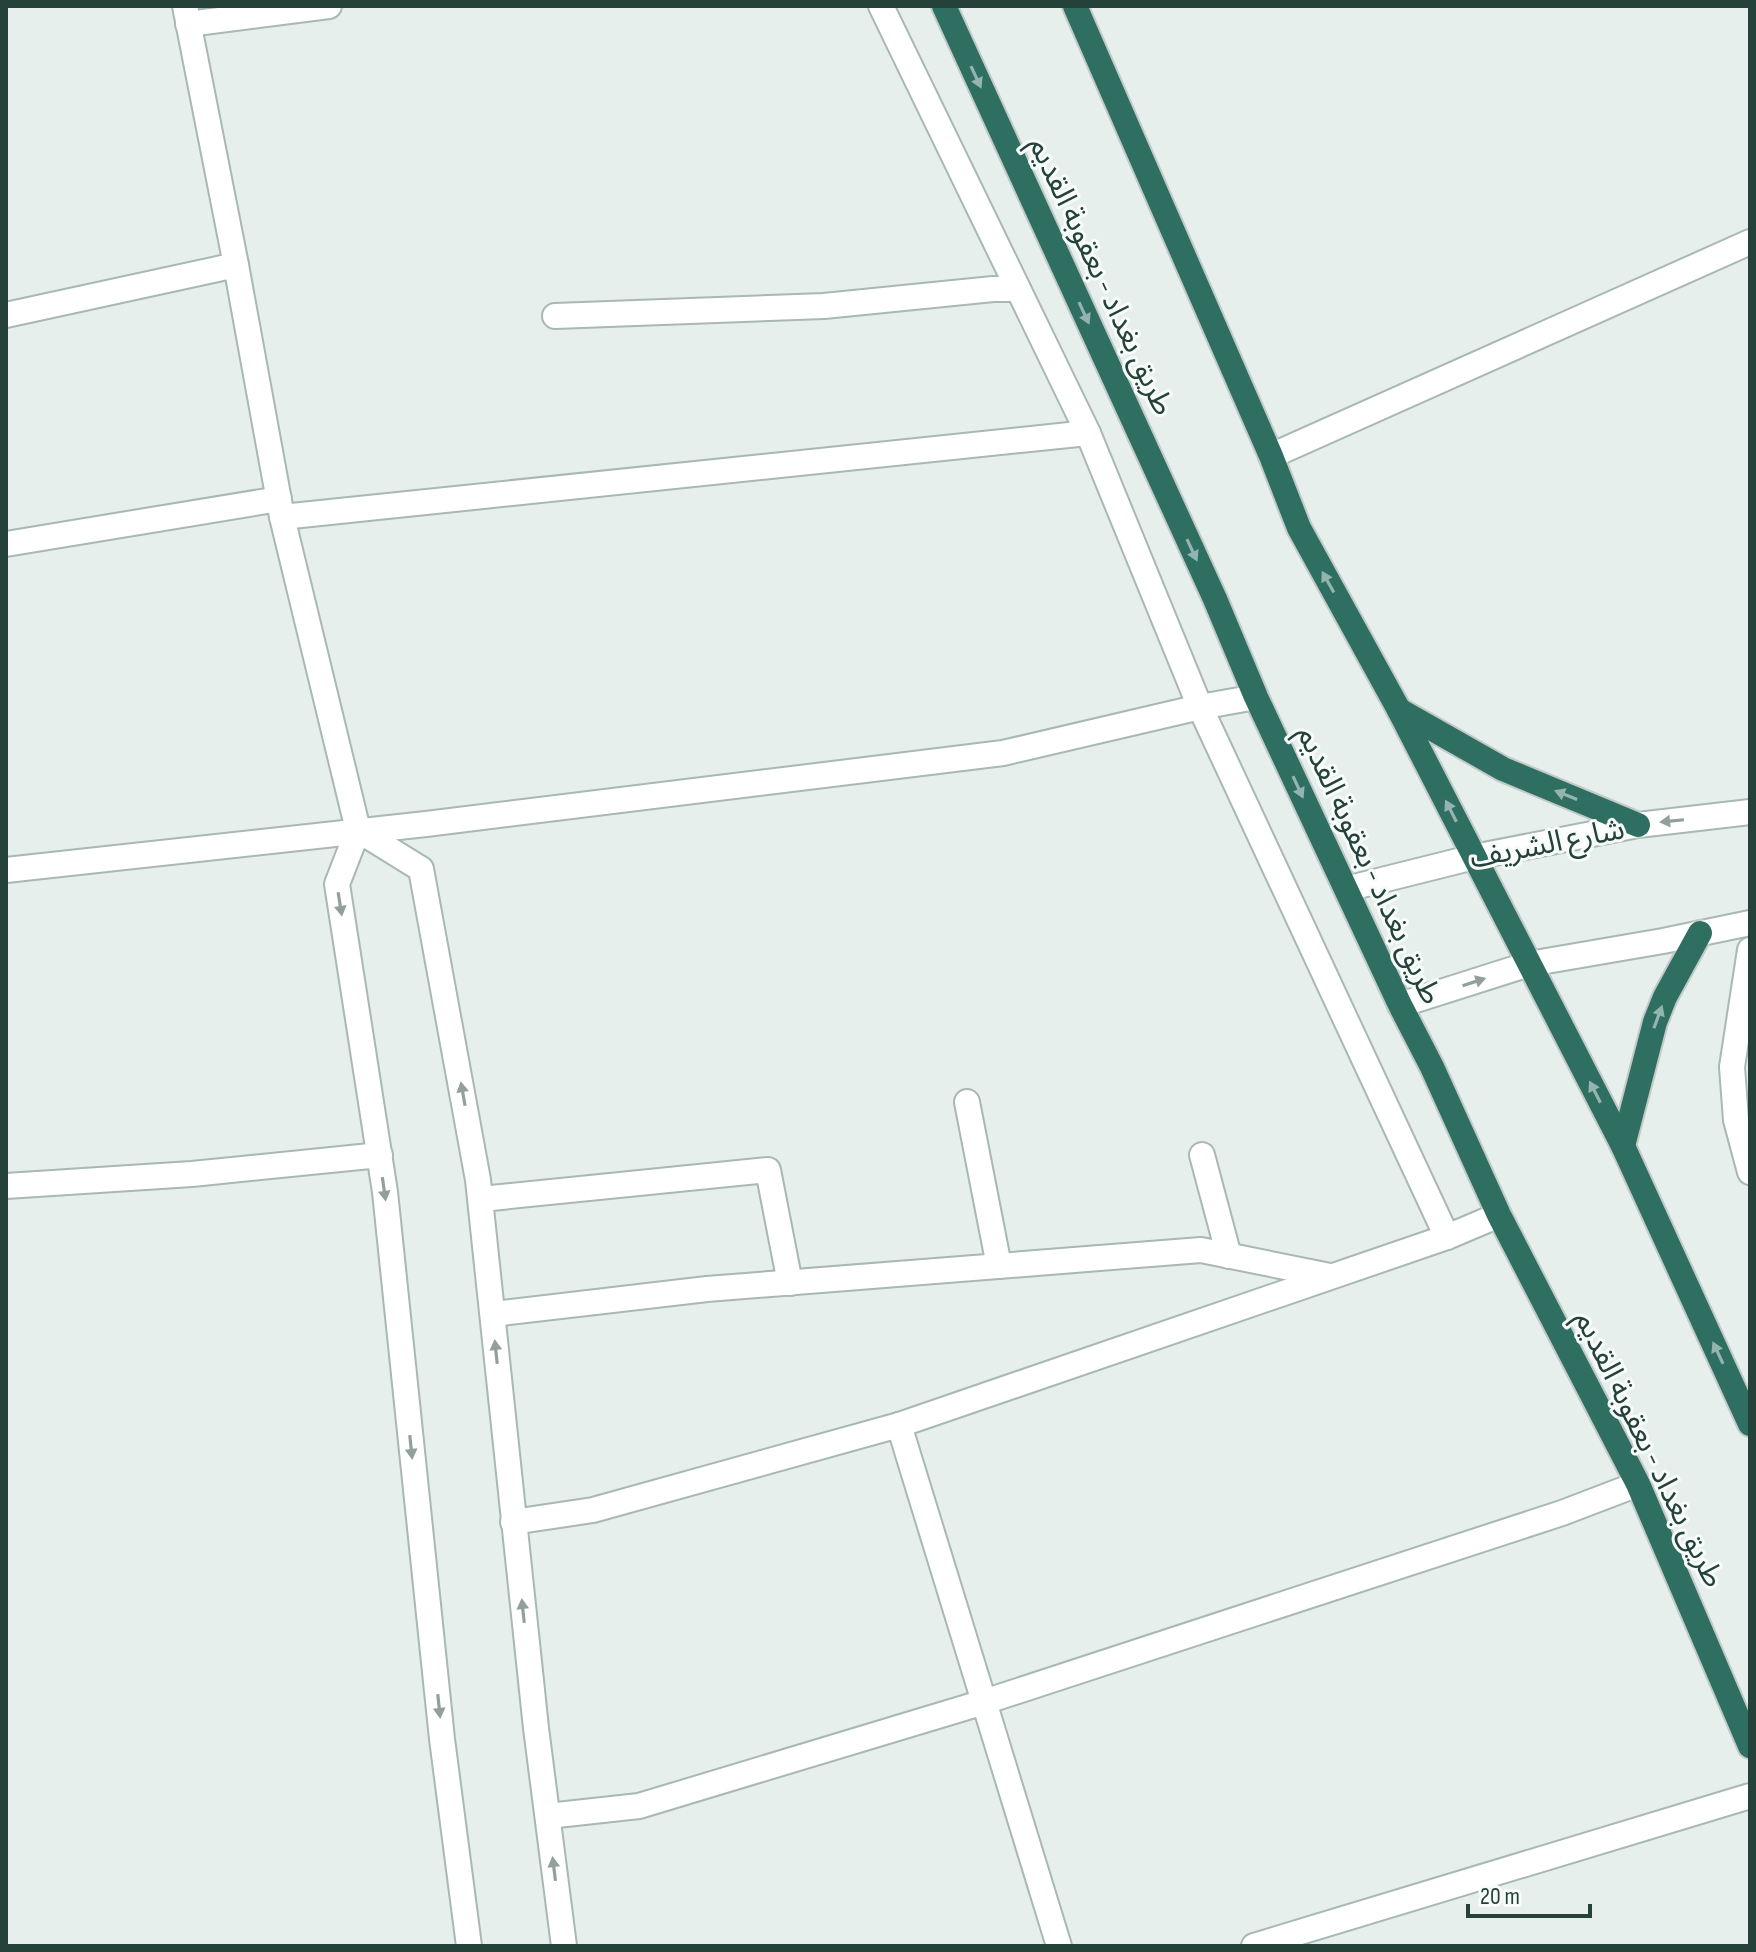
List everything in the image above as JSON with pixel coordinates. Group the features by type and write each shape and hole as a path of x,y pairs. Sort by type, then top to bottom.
{"highway":[{"name":"طريق بغداد - بعقوبة القديم","path":"944,6 1215,599 1256,697 1400,1005 1432,1067 1499,1215 1638,1484 1750,1746"},
{"path":"1075,6 1271,456 1299,528 1399,710 1623,1146 1750,1424"},
{"path":"1399,710 1503,769 1638,825"},
{"path":"1623,1146 1655,1022 1700,933"}],"street":[{"path":"329,6 187,15 280,508 358,830 337,884 385,1192 442,1739 469,1946"},
{"path":"881,6 1088,433 1200,707 1447,1237"},
{"path":"1271,456 1750,242"},
{"path":"6,315 236,265"},
{"path":"555,316 824,306 1018,289"},
{"path":"6,544 280,508 1088,433"},
{"path":"6,870 426,824 1003,753 1256,697"},
{"name":"شارع الشريف","path":"1346,889 1474,857 1638,825 1750,812"},
{"path":"358,830 421,869 481,1199 513,1522 564,1946"},
{"path":"1400,1005 1529,964 1750,923"},
{"path":"1750,950 1732,1067 1736,1120 1750,1172"},
{"path":"967,1102 999,1266"},
{"path":"6,1186 192,1174 380,1155"},
{"path":"1202,1155 1229,1256"},
{"path":"481,1199 768,1170 790,1283"},
{"path":"513,1522 593,1510 899,1425 1333,1277 1447,1237 1499,1215"},
{"path":"493,1314 707,1289 1201,1250 1333,1277"},
{"path":"899,1425 1059,1946"},
{"path":"548,1816 639,1806 984,1702 1562,1513 1638,1484"},
{"path":"1254,1946 1750,1796"}]}
